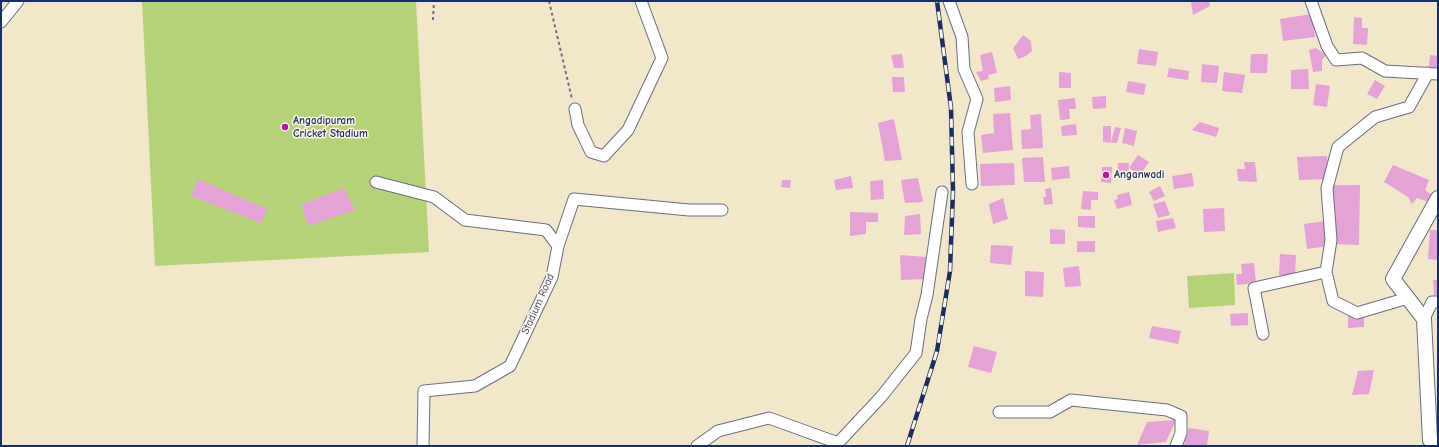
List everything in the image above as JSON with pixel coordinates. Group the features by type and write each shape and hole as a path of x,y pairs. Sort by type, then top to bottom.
{"street":[{"path":"1,22 18,1"},
{"path":"574,109 578,125 591,152 604,156 628,130 662,58 641,1"},
{"path":"949,1 962,37 964,69 977,99 968,132 972,184"},
{"path":"1311,1 1327,46 1336,60 1362,58 1385,71 1433,74"},
{"path":"1408,298 1357,313 1333,301 1326,272 1331,240 1327,188 1338,148 1375,117 1409,108 1433,74"},
{"path":"376,182 434,197 465,220 546,230 558,246"},
{"path":"697,446 718,431 769,418 838,443 881,397 916,353 921,319 927,295 942,192"},
{"path":"1424,319 1393,279 1438,198"},
{"path":"558,246 574,199 689,210 722,210"},
{"name":"Stadium Road","path":"423,446 424,391 476,386 510,366 552,277 558,246"},
{"path":"1263,334 1254,288 1326,272"},
{"path":"1438,302 1432,302 1424,319 1430,440 1438,444"},
{"path":"999,412 1050,412 1071,400 1167,410 1182,416 1180,433 1176,446"}],"path":[{"path":"433,20 434,1"},
{"path":"549,1 574,109"}],"green space":[{"name":"Angadipuram Cricket Stadium","path":"142,1 416,1 429,252 155,266"},
{"path":"1234,273 1235,305 1189,308 1187,276"}],"building":[{"path":"1191,1 1209,1 1210,6 1193,15"},
{"path":"1312,14 1315,37 1283,41 1280,19"},
{"path":"1354,17 1362,18 1362,28 1368,28 1367,45 1353,44"},
{"path":"1023,35 1031,41 1032,51 1026,56 1018,59 1013,48"},
{"path":"1316,48 1326,55 1322,60 1322,71 1313,72 1309,50"},
{"path":"1139,49 1158,52 1156,66 1137,64"},
{"path":"992,52 997,73 988,75 989,79 981,81 976,72 983,71 980,55"},
{"path":"902,54 904,68 894,68 891,55"},
{"path":"1251,54 1268,54 1267,73 1250,73"},
{"path":"1430,55 1438,56 1438,68 1429,67"},
{"path":"1202,64 1219,66 1217,83 1201,82"},
{"path":"1169,68 1189,71 1188,80 1167,77"},
{"path":"1308,69 1309,89 1291,89 1291,70"},
{"path":"1059,72 1071,73 1071,88 1059,88"},
{"path":"1224,72 1245,75 1242,93 1222,91"},
{"path":"892,77 904,77 905,92 893,92"},
{"path":"1375,80 1385,86 1377,99 1367,94"},
{"path":"1128,81 1146,84 1144,95 1126,92"},
{"path":"1316,84 1330,86 1327,107 1313,105"},
{"path":"1010,86 1011,100 995,102 994,88"},
{"path":"1106,96 1106,108 1093,109 1092,97"},
{"path":"1075,98 1076,109 1069,109 1070,119 1060,120 1058,100"},
{"path":"1010,113 1013,150 983,153 981,135 994,133 993,114"},
{"path":"1041,114 1043,148 1022,149 1021,130 1031,129 1030,115"},
{"path":"894,119 902,160 885,161 878,123"},
{"path":"1200,122 1219,128 1216,137 1192,130"},
{"path":"1076,124 1077,135 1062,136 1061,126"},
{"path":"1103,126 1111,126 1111,142 1115,127 1121,128 1117,143 1103,142"},
{"path":"1125,128 1137,131 1134,146 1122,143"},
{"path":"1138,155 1149,162 1140,175 1129,168"},
{"path":"1327,156 1329,179 1299,180 1297,157"},
{"path":"1043,157 1045,182 1024,182 1022,158"},
{"path":"1244,162 1255,162 1257,182 1238,181 1237,169 1245,169"},
{"path":"1014,163 1015,185 981,186 980,164"},
{"path":"1118,163 1129,163 1128,178 1117,177"},
{"path":"1393,165 1429,180 1425,190 1433,196 1429,202 1417,198 1412,204 1408,197 1384,182"},
{"path":"1069,166 1070,178 1052,180 1051,168"},
{"name":"Anganwadi","path":"1102,167 1112,167 1111,183 1101,182"},
{"path":"1192,173 1194,186 1174,189 1172,176"},
{"path":"851,176 853,188 836,190 834,180"},
{"path":"918,178 923,202 905,203 901,180"},
{"path":"198,179 267,209 261,223 191,196"},
{"path":"782,180 791,180 790,188 781,187"},
{"path":"883,180 884,199 871,200 870,181"},
{"path":"1333,185 1360,185 1359,245 1332,244"},
{"path":"1160,186 1165,196 1154,201 1149,192"},
{"path":"344,188 355,210 308,226 301,205"},
{"path":"1051,188 1053,204 1044,205 1043,197 1046,197 1045,189"},
{"path":"1083,191 1098,192 1098,200 1091,200 1091,210 1081,209"},
{"path":"1129,192 1132,205 1117,209 1114,200 1118,199 1117,195"},
{"path":"1003,198 1008,219 993,224 989,204"},
{"path":"1165,201 1170,215 1158,218 1153,204"},
{"path":"1224,208 1225,231 1204,232 1203,209"},
{"path":"850,212 878,213 878,222 866,222 866,234 850,236"},
{"path":"920,214 921,234 904,235 905,216"},
{"path":"1078,216 1095,216 1095,228 1078,227"},
{"path":"1173,218 1176,228 1158,232 1156,221"},
{"path":"1325,221 1328,246 1307,249 1304,224"},
{"path":"1050,229 1065,230 1065,244 1050,244"},
{"path":"1430,230 1438,230 1438,260 1428,259"},
{"path":"1077,241 1095,241 1095,252 1077,252"},
{"path":"991,245 1013,246 1011,265 990,263"},
{"path":"1280,254 1296,255 1295,276 1279,275"},
{"path":"900,255 927,257 925,279 901,280"},
{"path":"1254,263 1256,283 1237,285 1236,274 1242,274 1241,264"},
{"path":"1079,266 1081,286 1065,287 1063,268"},
{"path":"1025,271 1044,272 1043,297 1025,296"},
{"path":"1433,280 1438,280 1438,295 1434,295"},
{"path":"1248,313 1248,325 1231,326 1230,314"},
{"path":"1348,314 1364,314 1364,327 1348,328"},
{"path":"1152,326 1181,331 1178,344 1149,338"},
{"path":"974,346 997,352 991,373 968,367"},
{"path":"1374,370 1369,394 1352,395 1358,371"},
{"path":"1176,420 1166,442 1137,445 1147,422"},
{"path":"1189,428 1209,431 1207,446 1184,445"}],"railway":[{"path":"907,446 937,351 950,271 953,191 951,108 937,1"}],"place":[{"name":"Angadipuram Cricket Stadium","path":"285,127"},
{"name":"Anganwadi","path":"1106,175"}]}
